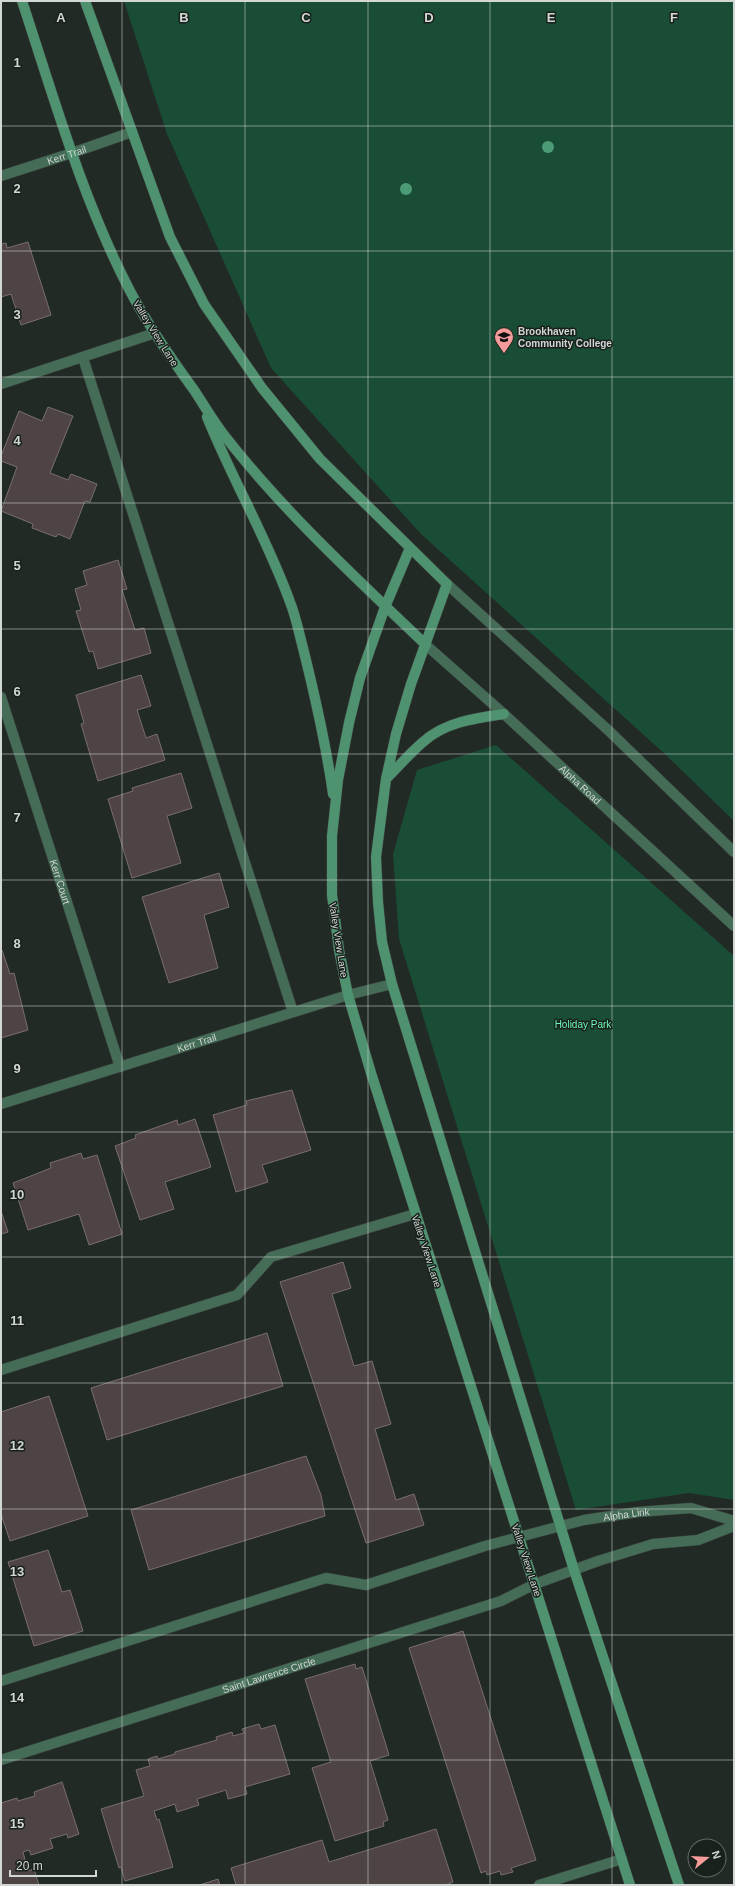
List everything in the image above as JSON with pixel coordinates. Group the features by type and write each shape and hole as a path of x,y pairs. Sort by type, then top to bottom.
{"main road":[{"name":"Valley View Lane","path":"22,1 72,153 101,227 129,289 155,333 224,434 280,501 340,564 426,645"},
{"path":"84,1 170,237 209,310 262,388 320,459 447,584 411,684 396,734 386,779 376,857 382,942 392,984 560,1526 679,1885"},
{"path":"199,398 223,456 258,523 290,602 311,680 330,771 335,810"},
{"name":"Valley View Lane","path":"410,548 385,607 360,678 338,780 332,836 332,894 348,995 415,1214 535,1584 630,1885"},
{"path":"386,779 424,741 449,726 471,718 504,714"}],"street":[{"name":"Kerr Trail","path":"1,176 132,132"},
{"path":"1,384 155,333"},
{"path":"83,358 293,1012"},
{"path":"447,584 608,730 734,852"},
{"name":"Alpha Road","path":"426,645 504,714 734,926"},
{"name":"Kerr Court","path":"1,697 120,1067"},
{"name":"Kerr Trail","path":"1,1104 348,995 392,984"},
{"path":"1,1370 237,1294 271,1257 415,1214"},
{"name":"Alpha Link","path":"1,1681 326,1578 366,1585 485,1546 584,1520 638,1512 691,1508 734,1521"},
{"path":"535,1584 653,1544 698,1540 734,1526"},
{"name":"Saint Lawrence Circle","path":"1,1760 501,1601 535,1584"},
{"path":"539,1885 622,1859"}],"green space":[{"name":"Brookhaven Community College","path":"124,1 734,1 734,821 666,755 421,534 271,368 167,134"},
{"name":"Holiday Park","path":"496,745 734,956 734,1500 689,1493 576,1510 399,939 393,854 417,770"}],"building":[{"path":"28,242 51,315 21,325 11,294 1,297 1,244 6,243 7,248"},
{"path":"48,407 73,416 50,473 68,480 71,474 97,484 90,502 85,501 70,539 58,534 56,537 32,528 33,524 1,511 17,467 1,461 1,456 19,411 42,421"},
{"path":"118,560 127,589 122,590 135,630 144,628 151,653 98,669 93,651 89,652 76,611 81,610 75,589 87,585 83,571"},
{"path":"141,675 151,706 137,710 146,738 157,734 165,760 98,781 81,724 84,723 76,695"},
{"path":"181,773 192,808 167,816 181,863 132,878 108,799 133,791 132,788"},
{"path":"219,873 229,907 204,915 218,968 169,983 142,897"},
{"path":"2,950 10,974 14,973 28,1030 1,1038 1,951"},
{"path":"292,1090 311,1150 262,1165 268,1182 236,1192 213,1115 247,1105 246,1101"},
{"path":"195,1119 211,1167 165,1182 174,1209 140,1220 115,1146 136,1138 135,1135 177,1120 178,1125"},
{"path":"81,1153 83,1159 97,1155 122,1234 89,1245 79,1214 28,1230 13,1183 51,1168 50,1163"},
{"path":"1,1211 8,1232 1,1234"},
{"path":"343,1262 351,1288 332,1294 354,1366 372,1361 391,1424 375,1429 396,1500 414,1494 424,1525 366,1543 280,1282"},
{"path":"267,1333 283,1386 107,1440 91,1388"},
{"path":"49,1396 88,1516 10,1541 1,1514 1,1412"},
{"path":"306,1456 321,1495 325,1516 149,1570 131,1510"},
{"path":"48,1550 62,1592 70,1590 83,1631 34,1646 8,1562"},
{"path":"463,1631 536,1860 511,1868 513,1872 501,1875 500,1871 487,1875 486,1871 481,1873 409,1648"},
{"path":"355,1664 356,1669 362,1667 389,1755 370,1761 388,1820 383,1822 384,1826 335,1841 312,1768 331,1762 305,1679"},
{"path":"259,1724 261,1729 275,1725 290,1774 245,1787 247,1794 228,1799 226,1790 197,1799 199,1805 177,1812 175,1804 154,1811 157,1820 159,1819 173,1867 125,1881 121,1867 119,1868 101,1809 144,1796 136,1770 150,1766 148,1759 157,1756 158,1759 175,1754 175,1752 217,1740 216,1737 232,1732 233,1736 244,1733 242,1729"},
{"path":"62,1782 79,1834 68,1838 67,1834 50,1839 53,1848 31,1855 29,1850 23,1852 28,1871 34,1869 39,1885 1,1885 1,1803 17,1798 18,1801 35,1796 34,1792"},
{"path":"436,1829 453,1882 445,1885 236,1885 231,1868 322,1840 329,1862"},
{"path":"218,1879 220,1885 199,1885 209,1882"}],"place":[{"name":"Brookhaven Community College","path":"504,354"}]}
